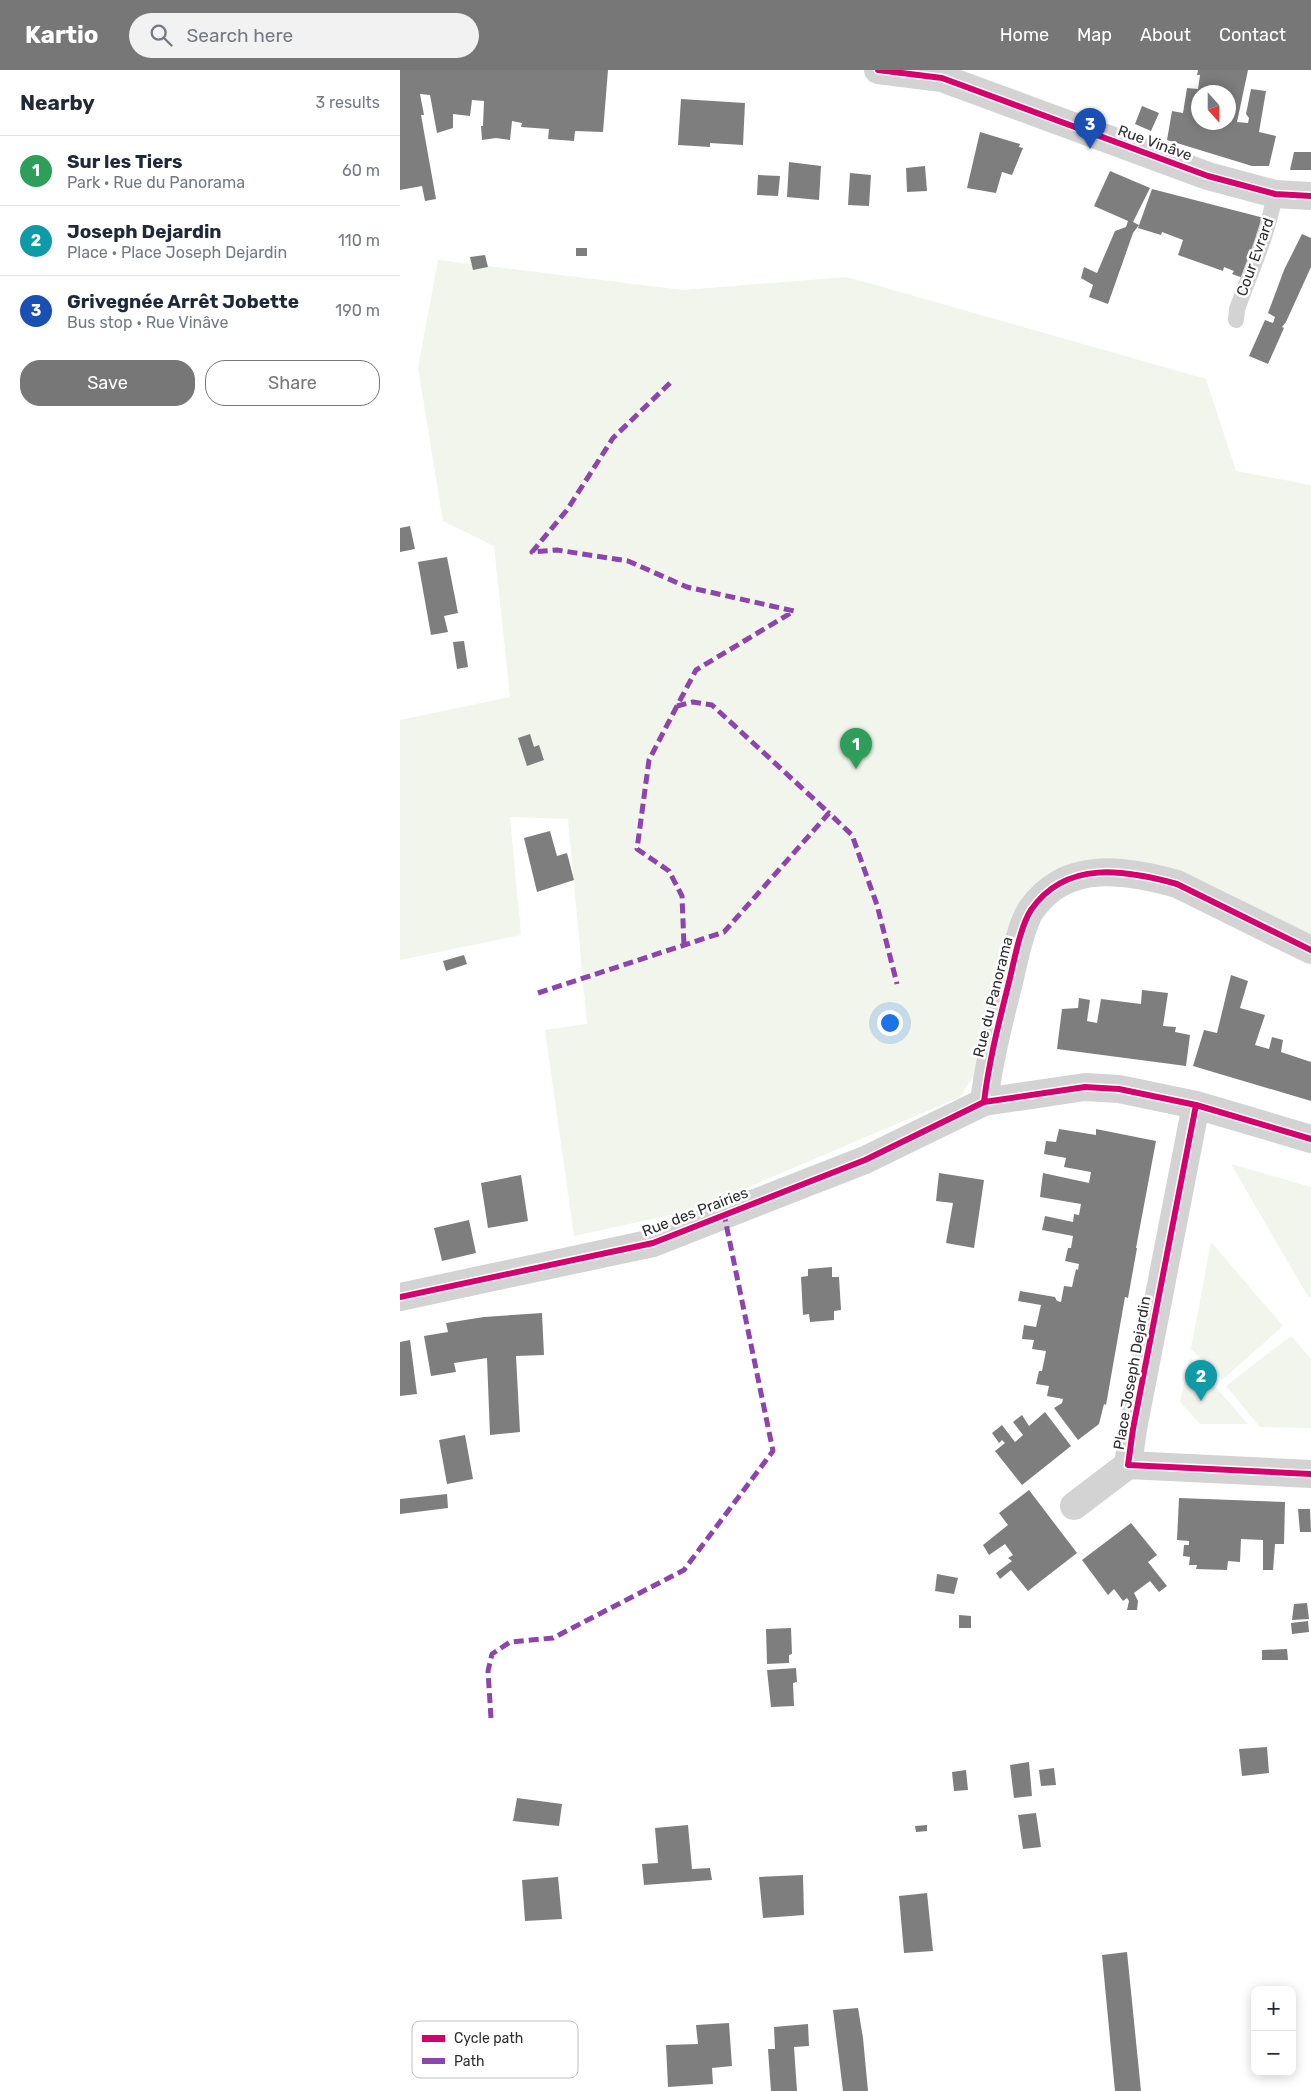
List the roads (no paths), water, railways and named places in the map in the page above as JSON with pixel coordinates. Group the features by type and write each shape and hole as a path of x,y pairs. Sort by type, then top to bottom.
{"street":[{"name":"Rue Vinâve","path":"878,70 942,78 1208,176 1275,194 1311,196"},
{"name":"Rue du Panorama","path":"984,1102 989,1062 1018,943 1031,910 1055,884 1081,874 1104,872 1154,878 1177,884 1311,950"},
{"path":"984,1102 1085,1087 1120,1089 1196,1105 1311,1139"},
{"name":"Rue des Prairies","path":"400,1297 653,1243 865,1160 984,1102"},
{"name":"Place Joseph Dejardin","path":"1128,1465 1133,1429 1196,1105"},
{"name":"Place Joseph Dejardin","path":"1074,1506 1128,1465 1311,1474"}],"lane":[{"name":"Cour Evrard","path":"1236,320 1236,309 1264,238 1275,194"}],"place":[{"name":"Grivegnée Arrêt Jobette","path":"1090,149"},
{"name":"Sur les Tiers","path":"856,769"},
{"name":"Joseph Dejardin","path":"1201,1401"}]}
